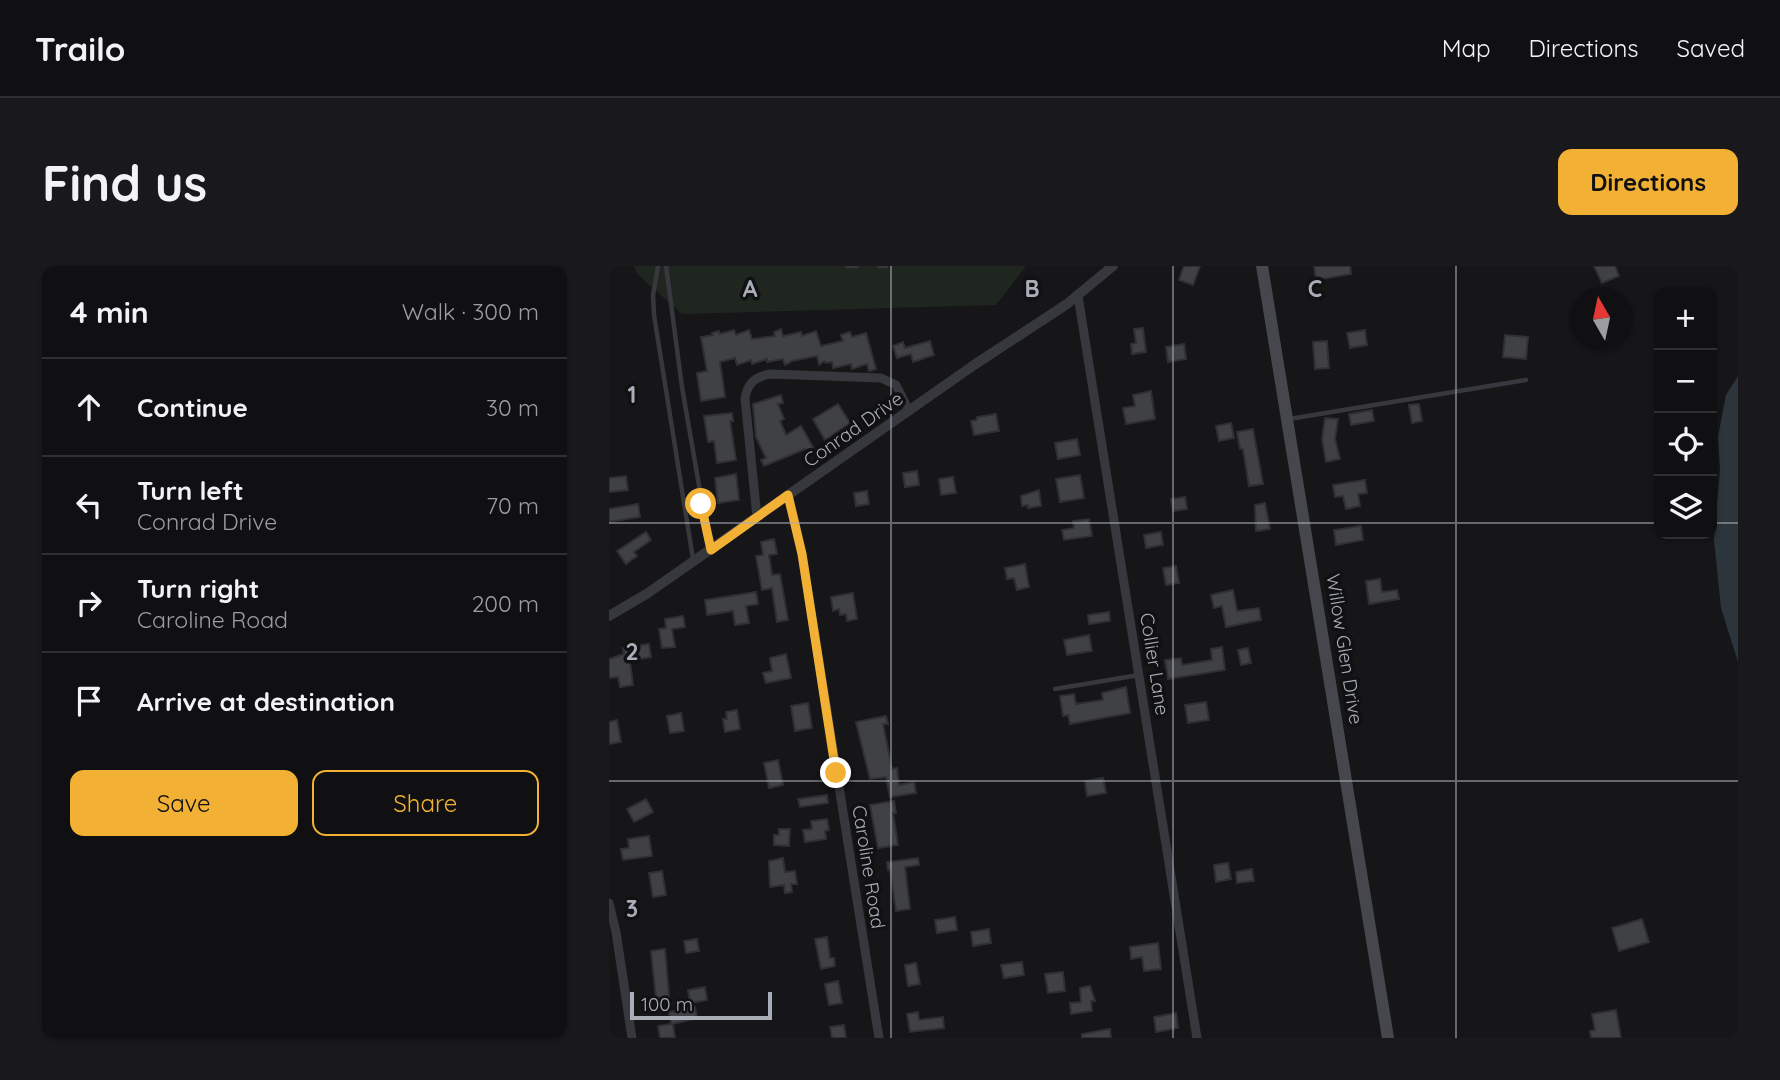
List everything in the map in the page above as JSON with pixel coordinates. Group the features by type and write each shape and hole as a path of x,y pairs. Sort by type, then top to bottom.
{"main road":[{"name":"Willow Glen Drive","path":"1262,266 1388,1038"}],"street":[{"name":"Conrad Drive","path":"609,616 648,593 974,365 1078,296 1113,266"},
{"name":"Collier Lane","path":"1078,296 1197,1038"},
{"path":"757,517 745,399 750,384 757,377 771,374 881,378 896,385 909,411"},
{"name":"Caroline Road","path":"788,495 802,554 879,1038"},
{"path":"609,903 632,1038"}],"lane":[{"path":"658,266 653,295 655,315 694,561"},
{"path":"666,266 684,400 711,550"},
{"path":"847,266 857,266"},
{"path":"879,266 886,266"},
{"path":"1288,419 1526,380"},
{"path":"1055,689 1139,675"}],"shaded area":[{"path":"634,266 1026,266 996,305 682,314 637,274"},
{"path":"1738,376 1738,662 1721,608 1714,540 1717,539 1720,470 1718,437 1726,395"}],"building":[{"path":"1184,266 1200,266 1193,285 1179,280"},
{"path":"1314,266 1350,266 1351,274 1316,280"},
{"path":"1594,266 1615,266 1619,276 1602,283"},
{"path":"1143,328 1146,352 1132,354 1131,344 1136,343 1134,329"},
{"path":"781,329 783,336 801,332 802,336 816,331 821,346 843,341 841,335 850,332 852,337 866,333 876,369 869,371 867,364 852,369 851,364 833,368 832,362 824,361 819,365 817,356 785,365 783,359 767,362 767,359 752,364 751,360 737,365 735,358 720,362 725,397 701,401 697,373 707,371 701,337 719,331 720,334 734,330 736,335 749,330 752,339 775,336 774,332"},
{"path":"1365,330 1367,345 1350,348 1347,333"},
{"path":"1505,335 1528,337 1526,359 1503,357"},
{"path":"930,341 934,355 913,362 911,354 897,358 893,346 903,342 905,348"},
{"path":"1327,341 1329,368 1315,369 1313,342"},
{"path":"1184,344 1186,359 1168,362 1166,347"},
{"path":"1151,391 1155,419 1126,424 1123,408 1135,406 1133,395"},
{"path":"781,395 783,403 778,404 784,419 780,421 786,435 801,426 814,449 807,453 805,449 764,466 761,460 766,458 756,437 753,404"},
{"path":"838,404 850,423 825,440 813,419"},
{"path":"1419,404 1422,421 1412,423 1409,405"},
{"path":"1372,410 1374,421 1351,425 1349,414"},
{"path":"732,413 733,421 730,421 736,460 717,463 714,441 708,442 704,416"},
{"path":"996,414 999,431 974,435 971,421 977,420 977,417"},
{"path":"1325,418 1338,419 1335,439 1340,459 1326,462 1322,439"},
{"path":"1231,423 1234,438 1219,441 1216,426"},
{"path":"1253,429 1263,484 1249,486 1243,449 1240,449 1237,432"},
{"path":"1077,439 1080,455 1058,459 1055,443"},
{"path":"917,471 919,485 905,487 903,473"},
{"path":"736,474 739,500 718,503 715,478"},
{"path":"1080,475 1084,498 1060,502 1056,479"},
{"path":"626,476 628,490 609,492 609,478"},
{"path":"953,477 956,493 941,495 939,479"},
{"path":"1365,480 1367,493 1358,494 1360,506 1346,509 1343,496 1335,497 1333,485"},
{"path":"1039,490 1041,506 1022,506 1021,496"},
{"path":"867,491 869,504 856,506 854,493"},
{"path":"1185,497 1187,509 1173,511 1171,499"},
{"path":"1265,503 1270,529 1256,531 1255,505"},
{"path":"638,504 640,517 609,522 609,509"},
{"path":"1089,519 1092,536 1064,540 1062,530 1074,528 1073,521"},
{"path":"1361,526 1363,540 1336,545 1334,530"},
{"path":"646,532 651,540 634,552 637,556 626,564 617,551"},
{"path":"1161,532 1163,545 1146,548 1144,535"},
{"path":"774,539 777,554 769,555 772,575 780,574 788,620 777,622 772,588 762,590 756,556 763,555 761,542"},
{"path":"1025,564 1029,587 1017,590 1014,578 1007,579 1005,568"},
{"path":"1176,566 1179,583 1166,585 1163,568"},
{"path":"1380,579 1382,592 1397,590 1399,599 1369,604 1366,581"},
{"path":"1233,590 1237,611 1259,608 1261,620 1226,627 1222,606 1214,608 1211,595"},
{"path":"756,592 758,604 746,606 749,623 735,625 733,611 707,615 705,600"},
{"path":"853,593 857,619 847,621 846,614 840,615 839,609 833,611 831,597"},
{"path":"1109,612 1110,621 1089,624 1088,615"},
{"path":"683,616 685,627 672,629 675,647 662,648 659,629 666,628 665,619"},
{"path":"1089,635 1092,651 1067,655 1064,640"},
{"path":"649,644 651,657 630,661 633,685 620,687 618,677 609,678 609,659 624,654 623,648"},
{"path":"1222,647 1225,670 1168,679 1165,660 1181,658 1182,665 1212,660 1211,649"},
{"path":"1248,648 1251,663 1241,665 1238,650"},
{"path":"786,654 791,678 766,683 763,673 772,671 770,658"},
{"path":"1126,687 1130,713 1070,724 1068,715 1063,716 1060,696 1074,694 1076,704 1103,700 1102,693"},
{"path":"1206,702 1209,720 1188,723 1185,705"},
{"path":"808,703 812,728 795,731 791,706"},
{"path":"737,710 740,729 725,732 723,719 727,719 726,712"},
{"path":"681,713 684,731 670,733 667,716"},
{"path":"886,716 888,724 883,724 892,769 897,768 899,785 914,782 916,793 890,797 886,777 870,779 856,722"},
{"path":"617,720 621,742 609,744 609,722"},
{"path":"778,760 783,785 769,788 764,763"},
{"path":"1103,778 1106,793 1087,796 1085,781"},
{"path":"827,795 828,803 800,807 798,799"},
{"path":"646,799 653,812 634,822 627,809"},
{"path":"894,801 898,845 878,848 870,805"},
{"path":"827,819 829,830 825,831 826,839 805,842 803,830 812,829 811,821"},
{"path":"779,829 790,829 789,846 774,845 774,835 779,835"},
{"path":"649,836 652,856 623,860 621,849 629,848 628,839"},
{"path":"783,858 785,872 795,871 797,884 791,884 792,892 785,893 784,885 770,887 769,861"},
{"path":"918,858 919,865 905,867 910,909 896,911 887,862"},
{"path":"1228,863 1231,879 1216,882 1214,865"},
{"path":"1252,869 1254,881 1237,883 1236,872"},
{"path":"662,871 666,895 653,897 649,873"},
{"path":"955,917 957,930 937,933 935,920"},
{"path":"1642,919 1649,942 1619,951 1612,928"},
{"path":"989,929 991,943 973,946 971,932"},
{"path":"827,937 830,958 834,958 835,966 821,969 815,939"},
{"path":"697,939 699,951 686,953 684,941"},
{"path":"1158,943 1161,969 1144,971 1142,957 1131,959 1130,947"},
{"path":"665,949 669,996 656,998 651,951"},
{"path":"1022,962 1024,975 1004,978 1001,965"},
{"path":"916,963 920,984 908,986 905,965"},
{"path":"1063,972 1065,991 1048,993 1045,974"},
{"path":"838,981 842,1003 829,1005 825,984"},
{"path":"1090,986 1095,1001 1091,1001 1092,1011 1071,1014 1070,1003 1081,1002 1080,988"},
{"path":"705,987 707,1000 690,1003 688,990"},
{"path":"695,1007 697,1018 673,1024 675,1038 660,1038 658,1026 671,1024 669,1012"},
{"path":"1616,1010 1621,1038 1591,1038 1590,1031 1595,1030 1592,1014"},
{"path":"918,1012 919,1020 943,1017 944,1028 910,1032 907,1014"},
{"path":"1176,1013 1178,1028 1156,1032 1154,1017"},
{"path":"844,1025 846,1038 832,1038 830,1027"},
{"path":"1110,1029 1111,1038 1082,1038 1082,1034"}],"route":[{"path":"701,504 711,550 788,495 802,554 836,773"}]}
